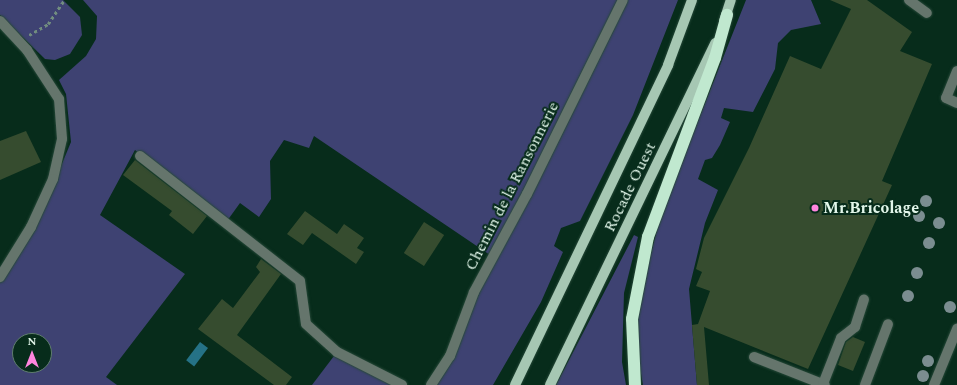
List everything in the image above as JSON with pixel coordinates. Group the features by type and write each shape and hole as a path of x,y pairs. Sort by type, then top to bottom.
{"highway":[{"path":"635,385 632,319 648,237 715,58 727,15"}],"main road":[{"name":"Rocade Ouest","path":"515,385 668,65 692,0"},
{"name":"Rocade Ouest","path":"550,385 699,80 727,15 731,0"}],"street":[{"name":"Chemin de la Ransonnerie","path":"431,385 450,356 474,292 527,194 623,0"},
{"path":"909,0 927,13"},
{"path":"0,21 28,50 59,99 62,140 53,179 31,227 0,277"},
{"path":"957,71 946,98 957,103"},
{"path":"140,156 300,281 306,324 337,352 402,385"},
{"path":"754,357 824,385 841,338 855,327 864,299"},
{"path":"865,385 888,324"},
{"path":"934,385 957,329"}],"path":[{"path":"24,38 48,24 64,0"}],"shaded area":[{"path":"0,0 63,0 80,17 82,35 70,54 55,60 45,59 0,15"},
{"path":"83,0 678,0 633,115 580,221 561,228 554,246 563,252 541,302 493,385 431,385 493,257 314,136 309,148 284,140 270,161 271,199 259,217 240,203 227,221 135,150 100,215 185,274 106,377 117,385 0,385 0,267 36,226 71,142 66,94 59,80 86,56 96,39 97,16"},
{"path":"746,0 811,0 821,24 791,30 778,43 775,69 753,112 724,108 721,118 730,122 720,145 712,158 705,160 698,179 718,190 705,223 689,289 697,385 643,385 637,351 637,309 661,214"},
{"path":"634,235 638,237 624,293 622,362 626,385 556,385"},
{"path":"200,342 208,348 194,366 186,360"},
{"path":"337,352 402,385 312,385"}],"building":[{"name":"Mr.Bricolage","path":"830,0 867,0 912,32 900,51 932,64 882,181 892,185 808,369 704,327 709,385 697,385 692,325 698,324 710,291 696,286 702,272 696,269 704,238 749,148 790,56 821,69 851,9"},
{"path":"26,131 41,162 0,180 0,141"},
{"path":"135,160 207,216 193,234 169,215 172,211 123,175"},
{"path":"305,211 337,234 344,224 364,238 357,248 364,252 356,264 312,233 303,245 287,234"},
{"path":"424,222 444,235 424,266 404,253"},
{"path":"261,259 281,274 237,335 292,377 286,385 274,385 198,329 222,299 233,308 260,272 256,267"},
{"path":"853,337 865,342 853,371 838,365 846,342"}],"place":[{"name":"Mr.Bricolage","path":"815,208"}]}
